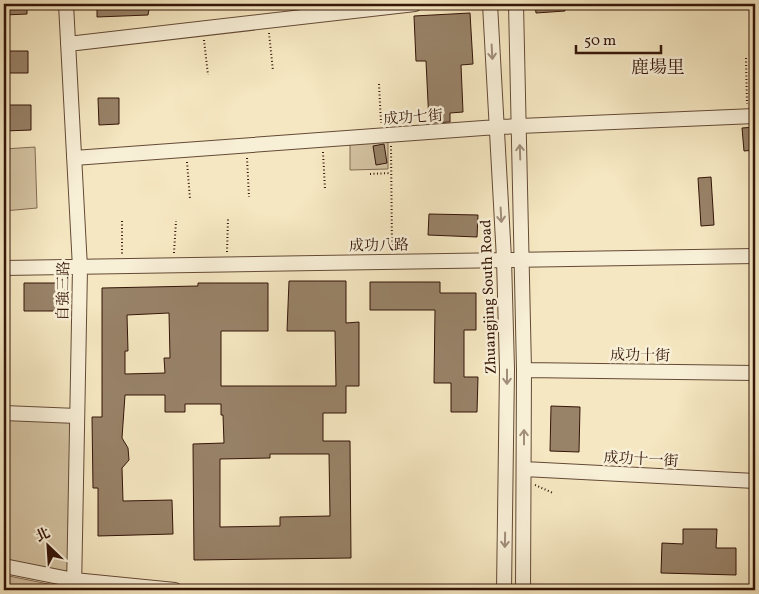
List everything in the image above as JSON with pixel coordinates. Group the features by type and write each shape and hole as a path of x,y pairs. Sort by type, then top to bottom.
{"street":[{"name":"自強三路","path":"66,4 80,268 77,416 77,587"},
{"path":"68,44 415,4"},
{"name":"Zhuangjing South Road","path":"490,4 504,259 507,369 504,590"},
{"path":"516,4 524,370 523,590"},
{"name":"成功七街","path":"74,158 497,127 751,116"},
{"name":"成功八路","path":"4,268 755,256"},
{"name":"成功十街","path":"524,370 755,373"},
{"path":"4,413 77,416"},
{"name":"成功十一街","path":"524,469 755,481"},
{"path":"4,566 77,587 175,590"}],"path":[{"path":"268,21 273,71"},
{"path":"203,28 208,75"},
{"path":"746,58 751,116"},
{"path":"379,84 391,173 392,262"},
{"path":"322,140 325,189"},
{"path":"247,145 249,197"},
{"path":"186,150 190,199"},
{"path":"370,174 391,173"},
{"path":"227,265 228,219"},
{"path":"122,221 122,267"},
{"path":"174,266 176,221"},
{"path":"534,484 553,493"}],"shaded area":[{"path":"350,139 388,139 388,169 350,170"},
{"path":"35,147 37,208 4,211 4,149"},
{"path":"4,413 77,416 74,580 4,566"},
{"path":"4,575 58,586 59,590 4,590"}],"building":[{"path":"4,4 27,4 27,14 4,15"},
{"path":"97,4 150,4 148,15 97,17"},
{"path":"535,4 565,4 565,11 536,13"},
{"path":"470,13 473,64 461,65 463,112 450,113 450,122 429,123 426,61 416,61 414,16"},
{"path":"4,51 28,51 28,73 4,73"},
{"path":"98,98 119,98 119,124 99,125"},
{"path":"4,105 31,105 31,130 4,131"},
{"path":"755,127 755,150 744,151 742,128"},
{"path":"384,144 387,163 376,165 373,146"},
{"path":"711,177 714,225 701,226 698,178"},
{"path":"429,214 478,215 477,237 428,235"},
{"path":"289,281 346,281 346,323 359,322 359,386 346,386 346,413 323,413 323,441 350,441 351,558 194,560 193,444 224,443 223,415 221,415 221,404 185,404 185,412 165,412 165,395 125,395 122,438 128,448 129,460 122,468 123,501 172,500 173,534 98,536 98,488 93,488 92,417 102,417 102,288 198,286 198,283 268,283 268,331 221,331 221,386 336,386 335,331 287,331","holes":["169,313 170,358 164,358 165,373 125,374 125,351 128,351 127,315","270,454 329,454 330,516 280,517 280,526 220,527 220,459 270,458"]},
{"path":"370,282 440,282 440,293 476,293 476,330 464,330 464,377 478,377 477,412 451,412 451,383 434,383 435,310 370,310"},
{"path":"24,283 69,283 69,311 24,311"},
{"path":"551,406 580,407 579,452 550,451"},
{"path":"683,529 717,529 716,548 736,548 736,575 661,573 662,543 683,544"}],"district":[{"name":"鹿場里","path":"658,67"}]}
